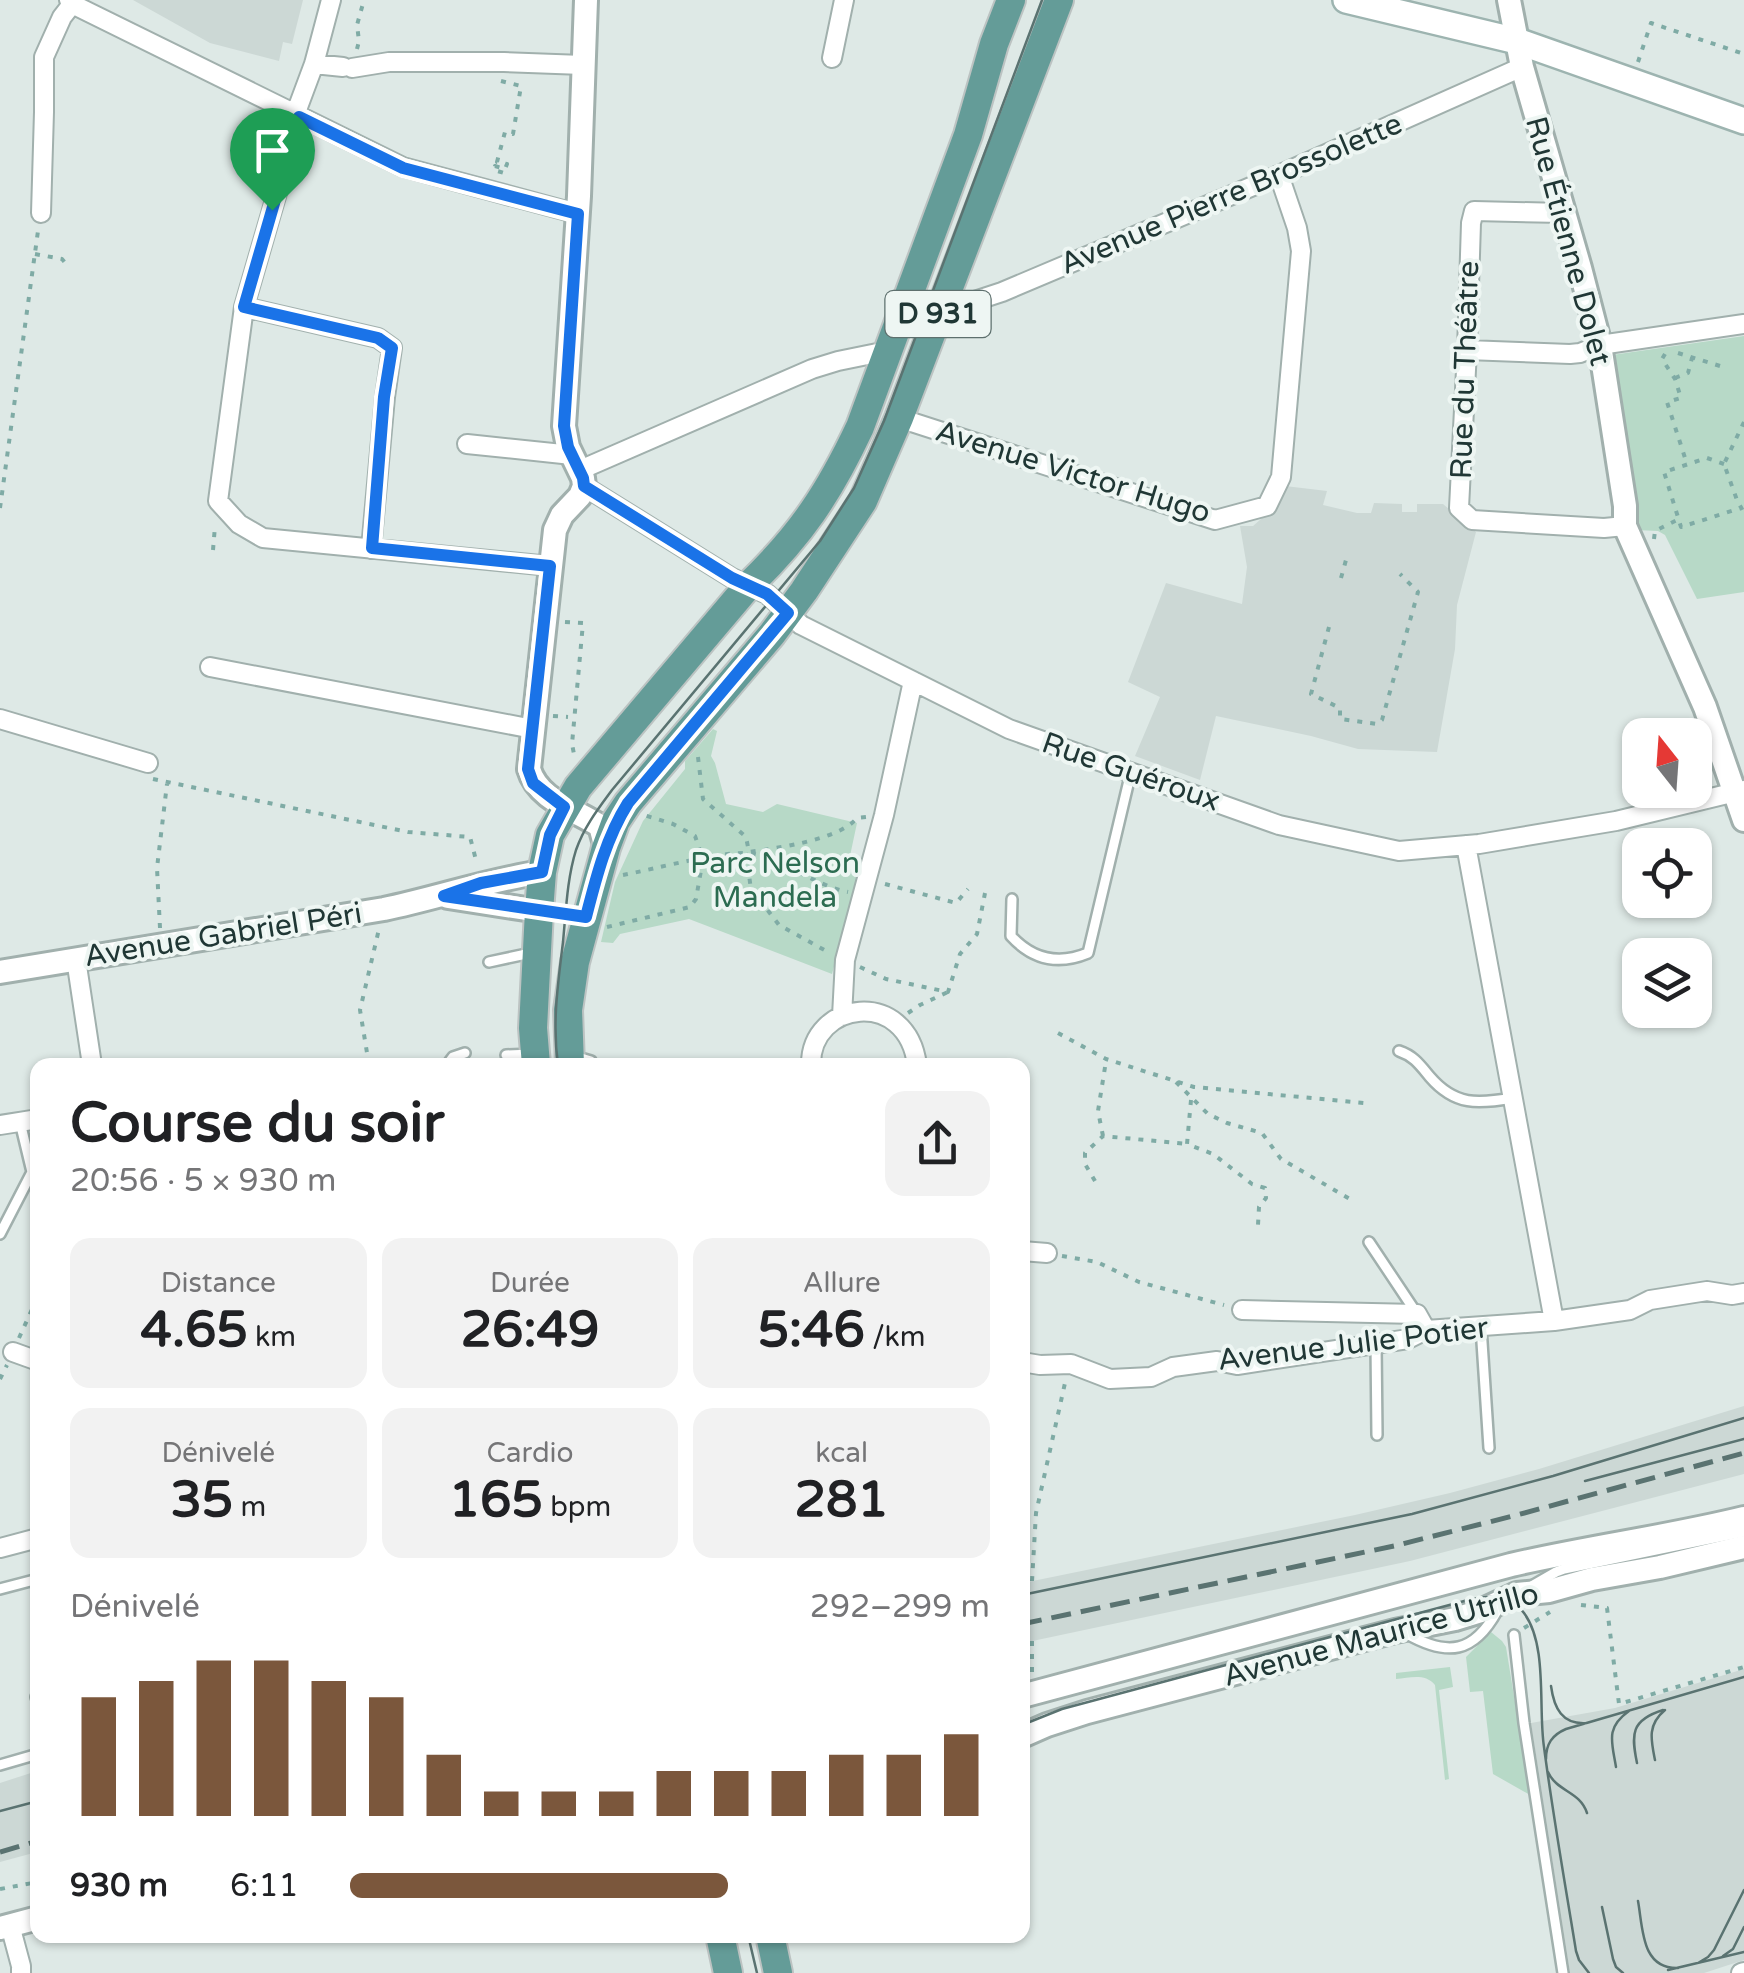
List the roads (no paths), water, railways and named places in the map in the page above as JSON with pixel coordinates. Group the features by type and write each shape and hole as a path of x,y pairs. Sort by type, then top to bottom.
{"main road":[{"name":"D 931","path":"535,1058 539,911 550,835 578,786 814,514 839,472 860,427 968,134 1010,0"},
{"name":"D 931","path":"576,1058 568,1010 575,962 590,923 606,848 616,822 788,613 863,501 899,418 1059,0"},
{"path":"1346,0 1517,41 1744,122"},
{"path":"539,911 590,923"},
{"path":"722,1943 728,1973"},
{"path":"772,1943 778,1973"}],"street":[{"path":"330,0 244,307 218,501 239,524 263,538 550,566"},
{"path":"586,0 578,214 564,426 578,470 580,496 562,515 555,530 543,722 528,769 533,783 564,807 600,826 606,848"},
{"path":"832,58 844,0"},
{"name":"Rue Étienne Dolet","path":"1510,0 1522,68 1600,345 1626,526 1705,706 1739,792 1744,820"},
{"path":"41,213 44,56 71,2 403,168 578,214"},
{"path":"314,64 347,68 388,62 583,65"},
{"name":"Avenue Pierre Brossolette","path":"938,313 1002,292 1522,68"},
{"name":"Avenue Victor Hugo","path":"899,418 1215,520 1268,506 1282,477 1301,251 1279,175"},
{"name":"Rue du Théâtre","path":"1563,213 1474,212 1470,222 1459,508 1472,520 1626,526"},
{"path":"244,307 378,338 392,348 384,397 372,548"},
{"path":"1467,350 1580,354 1600,345 1744,324"},
{"path":"467,444 578,470 812,369 887,352"},
{"name":"Rue Guéroux","path":"578,470 748,586 767,594 801,625 1009,729 1279,825 1399,852 1616,821 1739,792"},
{"path":"210,667 543,722"},
{"path":"842,1016 844,967 884,815 913,681"},
{"path":"0,719 148,762"},
{"path":"1466,845 1554,1321"},
{"name":"Avenue Gabriel Péri","path":"0,972 384,910 481,883 542,872"},
{"name":"Avenue Gabriel Péri","path":"444,896 539,911"},
{"path":"76,959 91,1058"},
{"path":"810,1058 816,1040 828,1025 842,1016 870,1012 896,1022 908,1034 916,1058"},
{"path":"0,1124 28,1120"},
{"path":"1030,1252 1047,1253"},
{"name":"Avenue Julie Potier","path":"1030,1363 1071,1364 1110,1379 1151,1377 1172,1366 1217,1361 1236,1365 1408,1339 1422,1322 1482,1328 1630,1310 1650,1300 1707,1291 1744,1293"},
{"path":"1242,1310 1422,1322"},
{"path":"13,1352 30,1358"},
{"name":"Avenue Maurice Utrillo","path":"1030,1688 1511,1565 1744,1518"},
{"path":"0,1548 30,1540"},
{"name":"Avenue Maurice Utrillo","path":"1030,1732 1076,1715 1400,1630 1461,1618 1510,1598 1744,1547"},
{"path":"20,1973 21,1966 5,1926 30,1920"}],"lane":[{"path":"1012,899 1011,936 1024,952 1070,960 1088,953 1130,772"},
{"path":"490,962 537,952"},
{"path":"1400,1051 1413,1056 1439,1087 1458,1099 1482,1103 1513,1098"},
{"path":"452,1058 465,1052"},
{"path":"506,1055 528,1058"},
{"path":"28,1120 30,1146"},
{"path":"0,1234 30,1176"},
{"path":"1369,1242 1422,1322"},
{"path":"1482,1328 1489,1448"},
{"path":"1376,1344 1378,1434"},
{"path":"1510,1598 1556,1572 1744,1532"},
{"path":"1511,1565 1556,1572"},
{"path":"0,1589 30,1581"},
{"path":"1514,1634 1562,1973"},
{"path":"0,1764 30,1756"}],"tram line":[{"path":"558,1058 558,988 569,884 579,842 612,790 820,541 854,488 884,421 1042,0"},
{"path":"1030,1593 1412,1514 1744,1418"},
{"path":"1585,1481 1744,1439"},
{"path":"1030,1722 1062,1709 1468,1600 1491,1597 1512,1602 1532,1626 1536,1642 1542,1732 1555,1824 1576,1951 1589,1973"},
{"path":"1546,1759 1551,1741 1566,1729 1744,1677"},
{"path":"1551,1686 1561,1714 1571,1721 1587,1723"},
{"path":"1637,1763 1636,1729 1645,1718 1663,1710"},
{"path":"1655,1760 1653,1727 1665,1710"},
{"path":"1616,1767 1613,1730 1629,1711"},
{"path":"1548,1772 1579,1800 1587,1813"},
{"path":"0,1811 30,1803"},
{"path":"1698,1963 1714,1950 1744,1890"},
{"path":"1638,1901 1650,1954 1666,1967 1678,1968"},
{"path":"1602,1907 1613,1959 1623,1973"},
{"path":"1723,1956 1733,1949 1744,1927"},
{"path":"750,1943 757,1973"},
{"path":"1668,1970 1744,1952"}],"railway":[{"path":"1030,1622 1394,1546 1744,1453"},
{"path":"0,1852 30,1843"}],"park label":[{"name":"Parc Nelson Mandela","path":"775,880"}]}
